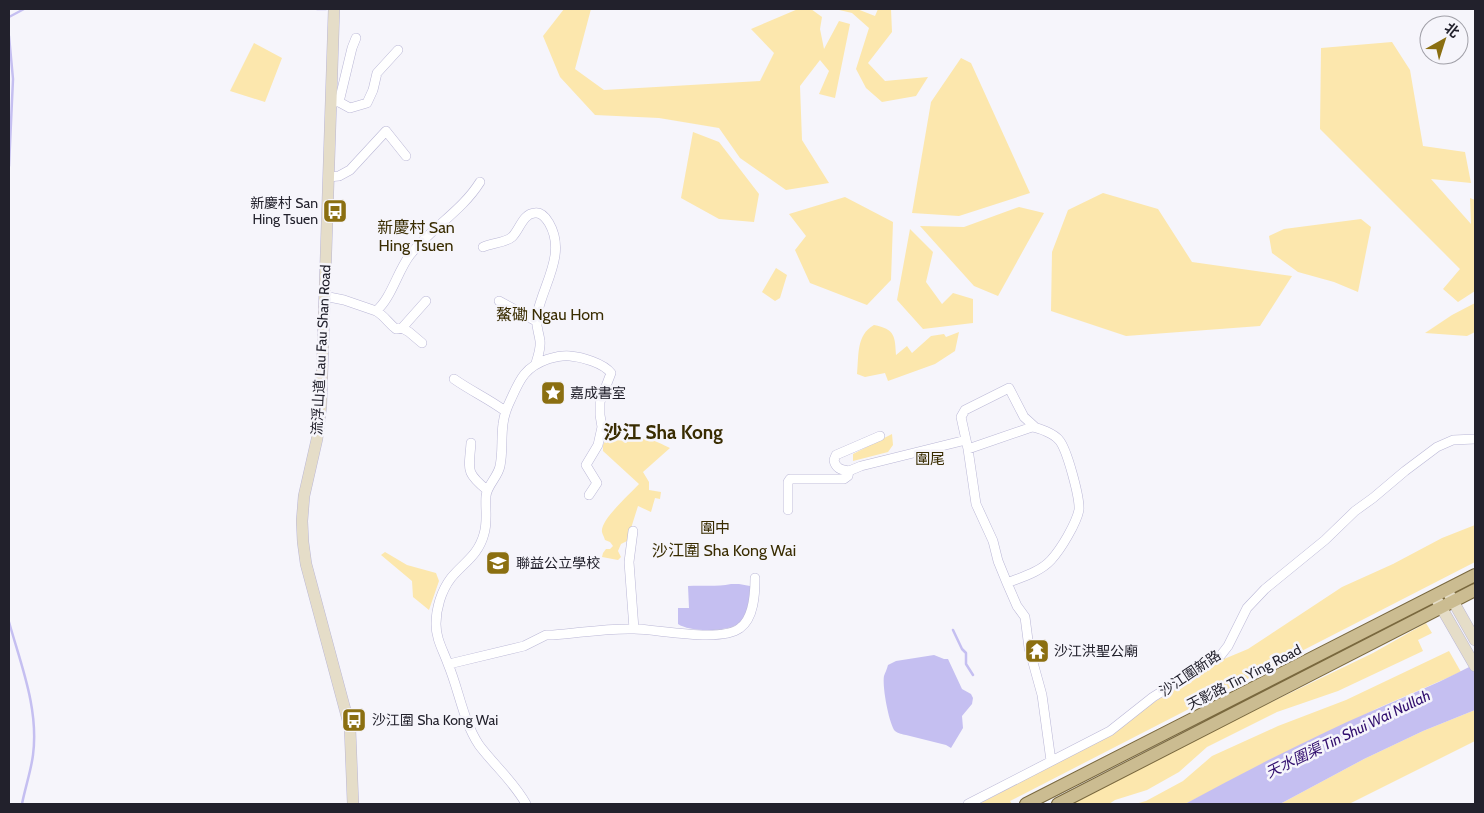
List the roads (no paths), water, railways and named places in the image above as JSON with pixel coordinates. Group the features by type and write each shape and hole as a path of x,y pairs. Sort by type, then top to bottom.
{"main road":[{"name":"天影路 Tin Ying Road","path":"1026,804 1475,575"},
{"name":"天影路 Tin Ying Road","path":"1058,804 1475,590"}],"street":[{"name":"流浮山道 Lau Fau Shan Road","path":"334,9 335,102 328,177 320,414 315,448 304,496 302,521 306,564 350,728 353,804"},
{"path":"356,38 335,102 350,108 367,103 373,90 377,73 398,50"},
{"path":"328,177 340,176 350,170 385,128 406,156"},
{"path":"376,311 410,255 432,231 462,205 480,182"},
{"path":"483,247 511,238 531,213 540,213 546,219 554,234 556,253 536,321 540,344 536,363"},
{"path":"324,296 344,300 376,311 384,315 396,329 402,328 410,332 422,343"},
{"path":"402,328 426,301"},
{"path":"499,301 536,321"},
{"path":"526,804 515,787 481,747 471,732 449,664 438,641 436,626 440,598 445,586 467,563 484,536 487,522 487,490 500,468 505,411 519,381 536,363 566,355 603,366 611,373 600,402 600,422 602,427 598,445 586,465 597,483 589,495"},
{"path":"454,379 466,388 488,398 505,411"},
{"path":"1007,583 1040,569 1052,558 1068,534 1079,509 1068,460 1061,444 1057,438 1035,427 1024,417 1009,388 965,410 961,417 976,504 993,541 998,562 1007,583 1017,606 1025,617 1029,648 1042,695 1051,761"},
{"path":"880,436 836,455 834,460 836,466 843,471 849,471 862,466 967,444 1028,427 1035,427"},
{"name":"沙江圍新路","path":"968,804 1110,730 1153,698 1220,655 1228,646 1248,608 1265,589 1325,540 1355,511 1414,463 1446,443 1453,440 1475,439"},
{"path":"471,442 469,470 473,478 487,490"},
{"path":"788,510 788,482 790,479 844,479 848,476 849,471"},
{"path":"633,531 628,562 634,629"},
{"path":"449,664 524,646 546,635 634,629 720,634 737,630 745,623 749,616 755,591 754,578"},
{"path":"1446,590 1475,640"},
{"path":"1434,596 1475,666"}],"water":[{"path":"731,584 750,586 748,611 740,623 733,627 713,630 693,629 678,624 678,608 689,608 688,586"},
{"path":"934,655 948,659 962,689 971,694 973,698 972,704 962,716 963,728 951,748 896,732 890,721 886,705 884,676 888,665 896,661"},
{"name":"天水圍渠 Tin Shui Wai Nullah","path":"1475,664 1475,710 1423,731 1364,759 1280,804 1185,804 1312,739"}],"waterway":[{"path":"9,17 24,9"},
{"path":"317,9 326,9"},
{"path":"9,36 13,79 9,166"},
{"path":"9,622 28,687 33,721 33,755 22,804"},
{"path":"953,630 962,649 966,653 966,664 973,675"}],"place":[{"name":"新慶村 San Hing Tsuen","path":"335,211"},
{"name":"嘉成書室","path":"553,393"},
{"name":"聯益公立學校","path":"498,563"},
{"name":"沙江洪聖公廟","path":"1037,651"},
{"name":"沙江圍 Sha Kong Wai","path":"354,720"}],"district":[{"name":"新慶村 San Hing Tsuen","path":"416,236"},
{"name":"鰲磡 Ngau Hom","path":"550,314"},
{"name":"沙江 Sha Kong","path":"663,432"},
{"name":"圍尾","path":"930,459"},
{"name":"圍中","path":"715,528"},
{"name":"沙江圍 Sha Kong Wai","path":"724,550"}]}
